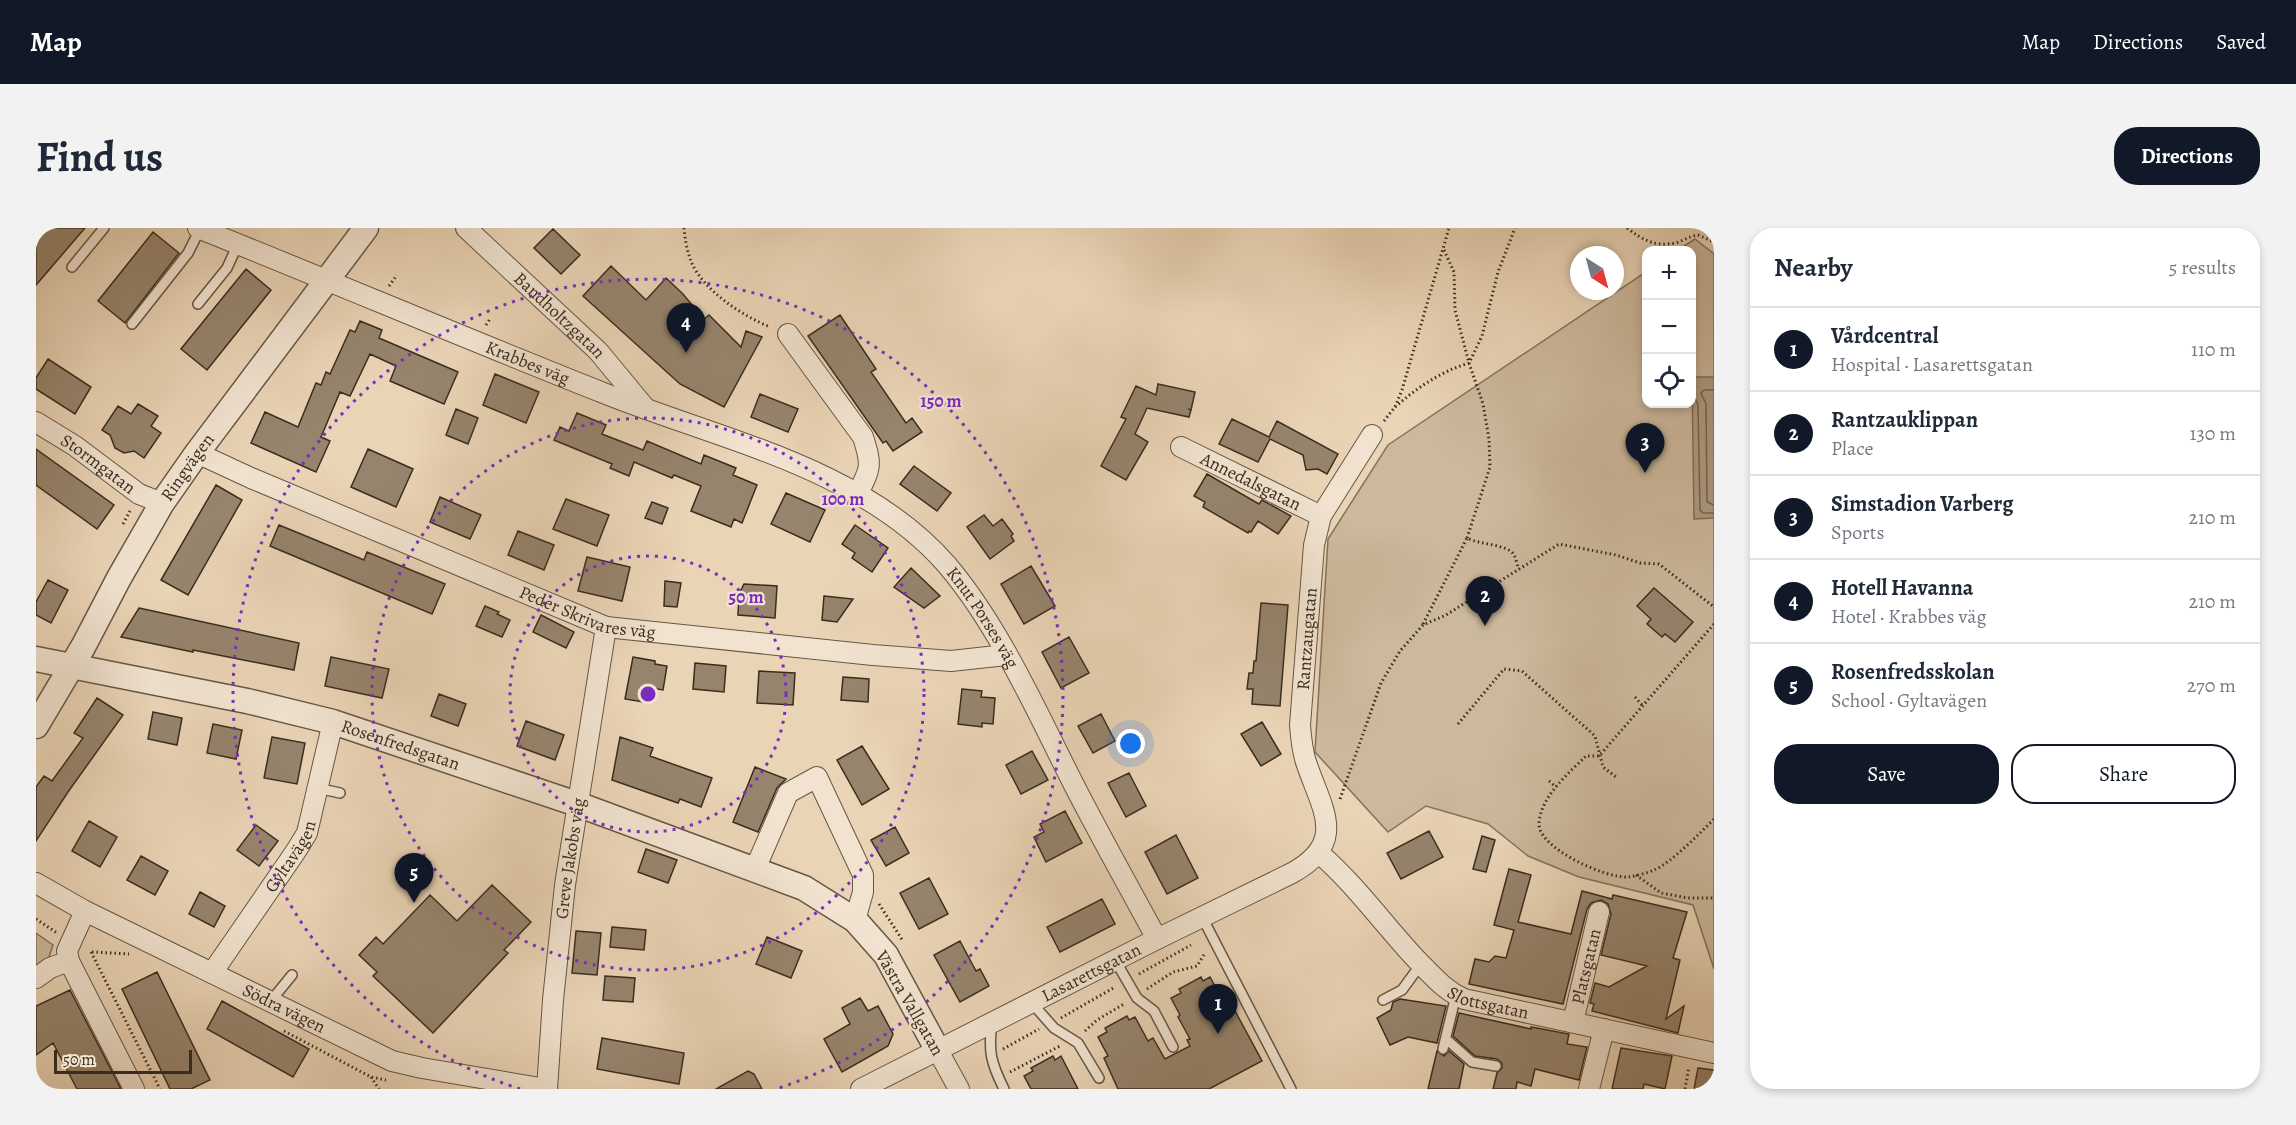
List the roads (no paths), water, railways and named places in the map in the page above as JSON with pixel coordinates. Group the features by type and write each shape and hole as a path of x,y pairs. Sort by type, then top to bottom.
{"street":[{"name":"Krabbes väg","path":"199,228 325,281 646,409 791,463 858,493"},
{"name":"Ringvägen","path":"36,726 72,666 162,503 366,228"},
{"name":"Bandholtzgatan","path":"466,228 598,351 646,409"},
{"path":"788,334 862,438 869,455 869,471 858,493"},
{"name":"Stormgatan","path":"36,422 75,446 140,494 162,503"},
{"name":"Rantzaugatan","path":"1319,854 1325,838 1324,810 1304,753 1299,725 1314,545 1321,516 1372,435"},
{"name":"Annedalsgatan","path":"1181,447 1321,516"},
{"name":"Peder Skrivares väg","path":"197,453 251,478 606,627 940,660 1006,655"},
{"name":"Knut Porses väg","path":"858,493 909,528 946,565 981,613 1006,655 1084,806 1157,939"},
{"name":"Greve Jakobs väg","path":"547,1089 561,920 606,627"},
{"name":"Rosenfredsgatan","path":"36,659 247,701 333,722 577,804 755,869 804,888 855,920"},
{"name":"Gyltavägen","path":"212,973 307,833 333,722"},
{"path":"755,869 788,793 817,777 863,876 862,892 855,920"},
{"name":"Lasarettsgatan","path":"861,1089 1157,939 1207,926 1225,907 1306,866 1319,854"},
{"name":"Slottsgatan","path":"1319,854 1346,879 1445,989 1456,995 1714,1053"},
{"name":"Södra vägen","path":"36,884 85,911 392,1061 476,1082 547,1089"},
{"path":"85,911 71,940 68,951 69,961 134,1089"},
{"name":"Platsgatan","path":"1573,1022 1599,912"},
{"name":"Västra Vallgatan","path":"855,920 886,955 959,1089"},
{"path":"36,978 50,968 69,961"},
{"path":"1589,1089 1604,1029"}],"lane":[{"path":"72,267 104,228"},
{"path":"132,324 188,253 199,228"},
{"path":"198,304 227,268 238,244"},
{"path":"317,788 340,793"},
{"path":"1207,926 1291,1089"},
{"path":"1115,960 1137,998 1154,1011 1173,1047"},
{"path":"1383,1000 1402,990 1421,964"},
{"path":"270,1002 292,975"},
{"path":"1443,1049 1456,995"},
{"path":"1031,1002 1050,1023 1078,1043 1099,1078"},
{"path":"993,1021 989,1045 990,1056 992,1067 1004,1089"},
{"path":"1446,1039 1472,1062 1496,1066"}],"water":[{"path":"1696,377 1714,377 1714,518 1694,519 1692,408 1696,408"}],"place":[{"name":"Hotell Havanna","path":"686,353"},
{"name":"Simstadion Varberg","path":"1645,473"},
{"name":"Rantzauklippan","path":"1485,626"},
{"name":"Rosenfredsskolan","path":"414,903"},
{"name":"Vårdcentral","path":"1218,1034"}]}
